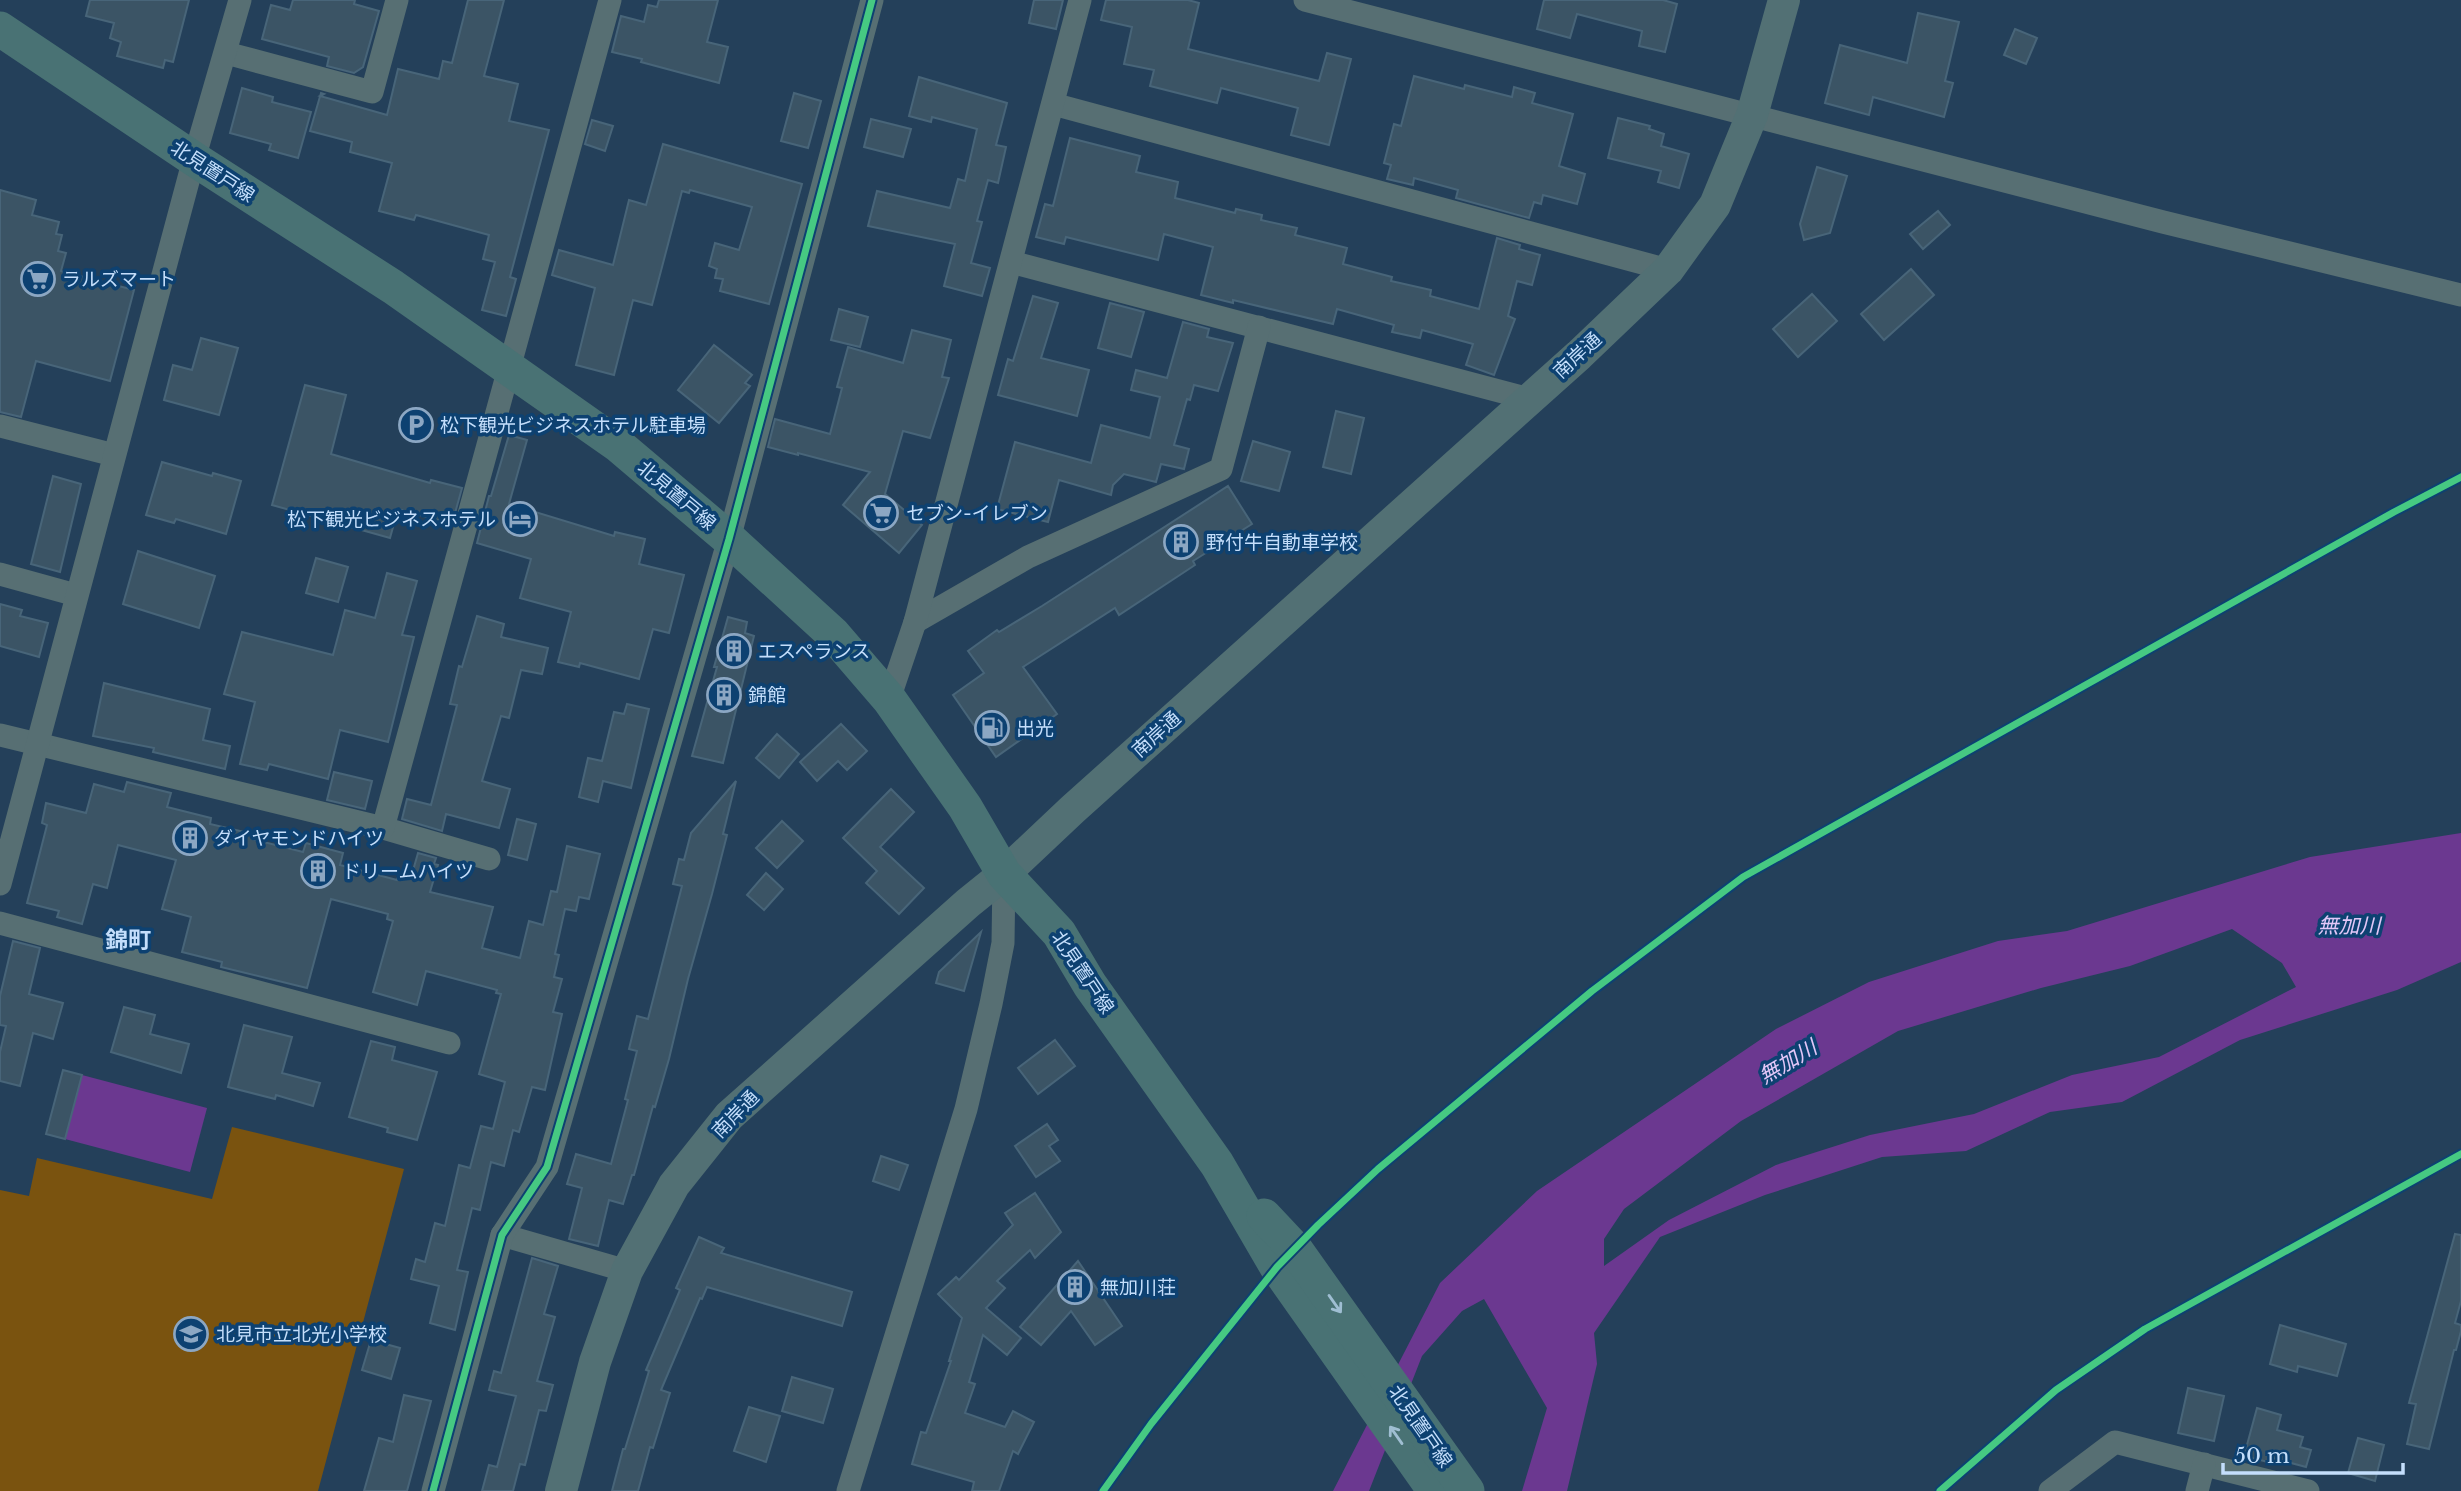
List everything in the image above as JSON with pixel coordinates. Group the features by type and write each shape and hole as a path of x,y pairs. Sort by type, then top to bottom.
{"main road":[{"name":"南岸通","path":"561,1491 595,1362 627,1271 674,1185 729,1116 1004,874 1668,270 1716,205 1752,115 1784,0"},
{"name":"北見置戸線","path":"0,29 194,159 393,287 618,445 729,539 833,634 889,699 965,807 1004,874 1059,933 1090,985 1286,1258 1467,1491"},
{"name":"北見置戸線","path":"1286,1258 1435,1491"}],"street":[{"path":"0,884 194,159 240,0"},
{"path":"226,52 372,92 397,0"},
{"path":"383,828 610,0"},
{"path":"433,1491 502,1235 547,1167 729,539 872,0"},
{"path":"889,699 915,622 1080,0"},
{"path":"1307,0 2163,222 2461,295"},
{"path":"1053,104 1668,270"},
{"path":"1011,262 1529,399"},
{"path":"915,622 1028,557 1221,469 1259,327"},
{"path":"0,426 114,455"},
{"path":"0,574 76,595"},
{"path":"0,735 383,828 489,859"},
{"path":"848,1491 966,1109 1003,943 1004,874"},
{"path":"0,923 449,1043"},
{"path":"502,1235 627,1271"},
{"path":"2050,1491 2115,1442 2308,1491"},
{"path":"2197,1491 2204,1464"}],"shaded area":[{"name":"北見市立北光小学校","path":"232,1127 404,1169 318,1491 0,1491 0,1190 29,1196 37,1158 212,1199"}],"water":[{"name":"無加川","path":"2461,833 2461,962 2397,990 2240,1040 2122,1102 2050,1112 1966,1151 1882,1157 1765,1195 1660,1237 1594,1333 1597,1364 1567,1491 1522,1491 1547,1408 1484,1299 1462,1311 1422,1356 1369,1491 1333,1491 1440,1283 1537,1191 1776,1029 1869,982 1998,941 2067,931 2310,857","holes":["2232,929 2282,963 2296,987 2159,1057 2072,1075 1974,1114 1870,1135 1776,1165 1669,1220 1604,1266 1604,1239 1624,1209 1741,1121 1898,1031 2041,988 2130,966"]},
{"path":"82,1075 207,1108 190,1172 65,1139"}],"building":[{"path":"90,0 189,0 173,62 165,60 163,68 117,56 121,42 110,38 114,23 86,16"},
{"path":"293,0 355,0 354,4 379,11 363,67 354,73 327,66 329,57 262,39 271,5 290,10"},
{"path":"468,0 504,0 484,76 518,84 509,121 549,130 510,277 516,279 506,316 482,310 495,262 483,259 489,235 416,215 414,220 379,211 392,163 350,152 352,142 310,131 320,96 387,115 398,69 439,79 443,61 452,63"},
{"path":"659,0 718,0 707,42 728,47 719,83 612,52 621,16 644,22 648,5 657,7"},
{"path":"1034,0 1063,0 1056,29 1029,23"},
{"path":"1106,0 1188,0 1199,3 1188,49 1319,81 1327,53 1351,59 1329,145 1291,135 1298,108 1221,88 1217,103 1150,86 1154,70 1124,64 1132,27 1101,20"},
{"path":"1544,0 1663,0 1677,4 1665,52 1639,46 1642,31 1577,14 1570,38 1537,29"},
{"path":"1918,13 1959,22 1945,81 1953,83 1944,117 1873,97 1869,115 1825,103 1840,45 1907,63"},
{"path":"2015,29 2037,38 2026,64 2004,55"},
{"path":"1414,76 1464,89 1465,85 1512,97 1514,87 1535,93 1532,103 1573,114 1559,166 1585,174 1577,204 1543,195 1541,204 1534,202 1529,218 1456,198 1458,190 1414,178 1413,185 1387,179 1391,165 1384,163 1394,124 1401,126"},
{"path":"919,77 1007,103 996,145 1006,147 998,183 988,180 977,221 982,222 971,263 990,268 982,296 944,286 955,244 868,226 877,191 950,208 958,179 965,181 977,129 932,117 931,122 909,116"},
{"path":"242,88 273,97 272,102 311,112 298,158 269,150 271,144 230,133"},
{"path":"794,93 821,101 808,148 781,141"},
{"path":"1618,118 1650,126 1649,129 1664,134 1661,146 1689,154 1679,188 1658,182 1661,171 1608,158"},
{"path":"871,119 911,129 903,157 864,147"},
{"path":"592,120 613,126 605,151 585,144"},
{"path":"1070,138 1140,156 1136,172 1178,182 1175,198 1235,213 1236,209 1262,215 1261,220 1297,228 1295,235 1347,248 1343,264 1392,277 1391,281 1431,290 1430,296 1479,309 1497,238 1520,245 1519,249 1540,255 1532,285 1517,281 1508,316 1515,319 1494,375 1466,365 1473,344 1422,330 1420,338 1392,332 1394,325 1337,309 1333,324 1201,295 1213,247 1164,234 1158,260 1066,237 1064,244 1036,237 1045,204 1053,206"},
{"path":"663,144 802,184 769,304 720,291 723,279 715,278 717,269 709,266 715,243 739,250 752,207 690,190 689,193 682,191 652,305 633,300 614,375 576,365 595,288 552,275 559,250 613,265 629,200 646,205"},
{"path":"1817,167 1847,176 1830,233 1804,240 1800,224"},
{"name":"ラルズマート","path":"0,190 36,200 32,215 59,222 56,234 62,235 58,251 66,253 61,271 134,290 110,381 36,361 21,417 0,412"},
{"path":"1938,211 1950,225 1923,249 1910,234"},
{"path":"1911,269 1934,295 1884,340 1861,314"},
{"path":"1812,294 1837,321 1798,357 1773,329"},
{"path":"1033,296 1058,303 1041,358 1089,370 1077,416 998,395 1008,359 1013,361"},
{"path":"1110,303 1144,312 1131,357 1098,348"},
{"path":"839,309 868,317 860,347 831,340"},
{"path":"1183,322 1209,329 1207,337 1233,343 1218,391 1194,385 1190,400 1187,399 1174,445 1189,449 1184,469 1161,464 1156,482 1124,474 1113,485 1111,495 1059,480 1048,522 997,509 1015,442 1091,463 1101,425 1150,438 1160,397 1131,390 1136,370 1167,378"},
{"path":"912,330 951,340 942,377 949,378 930,438 903,431 885,494 922,525 899,553 843,505 870,472 768,447 775,419 830,434 842,388 837,387 848,347 903,363"},
{"path":"201,338 238,348 219,415 164,400 173,365 192,370"},
{"path":"714,345 752,375 745,383 750,386 719,423 678,390"},
{"path":"305,385 346,395 331,454 430,483 431,480 462,488 452,524 398,509 390,538 272,505"},
{"path":"1336,411 1364,418 1351,474 1323,467"},
{"path":"509,435 527,440 509,504 614,536 615,532 645,539 639,564 684,575 669,633 653,629 639,679 580,663 579,667 558,662 571,612 520,598 531,559 477,543"},
{"path":"1253,441 1290,452 1279,491 1241,481"},
{"path":"162,462 241,481 226,534 176,519 174,523 146,515"},
{"path":"53,476 81,484 60,572 31,564"},
{"path":"1228,486 1252,524 1193,561 1195,565 1119,615 1115,608 1023,667 1057,714 996,757 953,695 984,673 968,651 997,630 999,632 1042,606"},
{"path":"138,551 215,576 199,628 123,604"},
{"path":"316,558 348,567 338,602 306,593"},
{"path":"387,573 417,581 402,635 414,637 388,742 340,730 328,779 269,764 267,770 240,764 255,702 224,694 242,632 333,655 345,610 375,618"},
{"path":"0,604 22,610 20,616 48,623 39,657 0,646"},
{"path":"477,616 504,624 501,637 548,648 542,674 521,670 509,718 501,716 482,781 510,789 499,828 446,814 442,831 402,819 407,799 431,805 457,705 450,704 459,666 462,667"},
{"path":"728,617 747,622 745,633 754,636 723,763 692,756"},
{"path":"104,683 210,709 203,740 230,746 225,769 153,752 154,748 93,736"},
{"path":"627,704 649,709 631,788 603,781 598,802 579,797 588,758 602,761 614,712 624,714"},
{"path":"841,724 867,751 847,770 838,761 817,781 800,762"},
{"path":"777,734 799,754 779,778 756,758"},
{"path":"334,772 372,781 365,809 327,800"},
{"path":"736,781 723,834 727,835 712,894 669,1059 634,1175 623,1204 609,1200 598,1246 569,1239 582,1188 567,1184 576,1154 611,1164 628,1100 625,1099 637,1051 629,1049 637,1016 648,1019 682,886 673,884 679,859 684,860 691,833"},
{"path":"127,782 171,793 167,807 211,818 210,824 253,834 252,839 303,852 306,843 343,853 340,865 397,880 398,877 407,879 408,872 412,874 418,853 436,858 434,864 438,865 430,892 493,907 482,948 520,958 529,921 543,925 551,891 557,892 567,846 600,854 589,899 579,897 576,911 565,909 555,954 559,955 554,977 562,979 553,1012 562,1014 545,1090 532,1087 519,1132 513,1130 504,1166 491,1162 480,1210 472,1208 457,1270 468,1272 455,1330 430,1323 439,1286 411,1279 416,1259 425,1262 435,1223 445,1226 459,1165 470,1168 481,1126 493,1129 505,1082 479,1074 501,994 496,993 497,990 426,971 417,1005 373,992 393,921 387,919 388,914 331,899 307,988 221,967 222,962 182,952 191,917 162,909 176,860 118,845 107,888 93,884 82,924 57,917 59,911 27,903 47,825 42,823 46,803 86,813 94,784 124,792"},
{"path":"891,789 914,812 880,847 924,888 899,914 866,883 877,871 843,838"},
{"path":"517,819 536,824 527,860 508,855"},
{"path":"782,821 803,841 777,868 756,848"},
{"path":"766,873 783,889 764,910 747,895"},
{"path":"981,932 964,991 936,983 939,972"},
{"path":"13,941 40,948 29,994 63,1003 53,1039 33,1033 20,1086 0,1081 0,1052 6,1026 0,1025 0,996"},
{"path":"124,1007 155,1015 150,1034 189,1044 181,1073 111,1052"},
{"path":"244,1025 292,1037 282,1073 320,1083 313,1106 276,1095 275,1099 228,1087"},
{"path":"1055,1040 1075,1066 1038,1094 1018,1068"},
{"path":"371,1041 395,1047 392,1060 437,1072 417,1140 349,1117"},
{"path":"63,1070 82,1075 65,1139 46,1134"},
{"path":"1047,1124 1058,1140 1049,1146 1060,1161 1036,1177 1015,1146"},
{"path":"881,1156 908,1165 899,1190 873,1181"},
{"path":"1035,1193 1061,1232 1035,1258 1030,1250 997,1281 1005,1288 986,1308 1021,1338 1007,1355 983,1335 969,1382 975,1384 965,1413 1005,1427 1013,1411 1034,1422 1018,1454 1013,1451 999,1491 972,1491 974,1482 912,1464 921,1432 926,1433 951,1361 962,1318 938,1294 956,1277 959,1280 1013,1225 1005,1213"},
{"path":"2455,1234 2461,1235 2461,1301 2455,1323 2461,1325 2461,1331 2429,1449 2407,1444 2416,1404 2409,1403"},
{"path":"699,1237 724,1248 721,1253 852,1292 842,1326 707,1287 661,1390 670,1393 653,1448 650,1447 638,1491 612,1491 649,1371 646,1370 680,1290 676,1288"},
{"path":"532,1258 558,1266 544,1314 555,1317 537,1381 553,1385 546,1411 539,1410 525,1465 520,1464 513,1491 482,1491 489,1465 497,1467 516,1396 489,1390 494,1371 501,1373"},
{"name":"無加川荘","path":"1078,1261 1122,1326 1095,1345 1071,1311 1041,1345 1020,1327"},
{"path":"2280,1325 2346,1344 2337,1376 2298,1366 2297,1372 2270,1364"},
{"path":"371,1340 400,1348 391,1379 362,1370"},
{"path":"792,1377 833,1389 823,1423 782,1411"},
{"path":"2188,1388 2224,1396 2214,1441 2178,1433"},
{"path":"404,1395 431,1401 407,1491 364,1491 379,1438 393,1442"},
{"path":"749,1407 780,1416 766,1462 734,1451"},
{"path":"2257,1408 2281,1415 2277,1430 2303,1437 2300,1447 2311,1450 2306,1467 2269,1457 2268,1462 2244,1456"},
{"path":"2358,1438 2384,1445 2375,1481 2348,1473"}],"cycle path":[{"path":"433,1491 502,1235 547,1167 729,539 872,0"},
{"path":"1103,1491 1151,1424 1277,1267 1318,1225 1378,1169 1592,991 1743,877 2461,477"},
{"path":"1940,1491 2056,1390 2145,1329 2461,1154"}],"place":[{"name":"ラルズマート","path":"38,279"},
{"name":"松下観光ビジネスホテル駐車場","path":"416,425"},
{"name":"セブン-イレブン","path":"881,513"},
{"name":"松下観光ビジネスホテル","path":"520,519"},
{"name":"野付牛自動車学校","path":"1181,542"},
{"name":"エスペランス","path":"734,651"},
{"name":"錦館","path":"724,695"},
{"name":"出光","path":"992,728"},
{"name":"ダイヤモンドハイツ","path":"190,838"},
{"name":"ドリームハイツ","path":"318,871"},
{"name":"無加川荘","path":"1075,1287"},
{"name":"北見市立北光小学校","path":"191,1334"}],"district":[{"name":"錦町","path":"128,940"}]}
